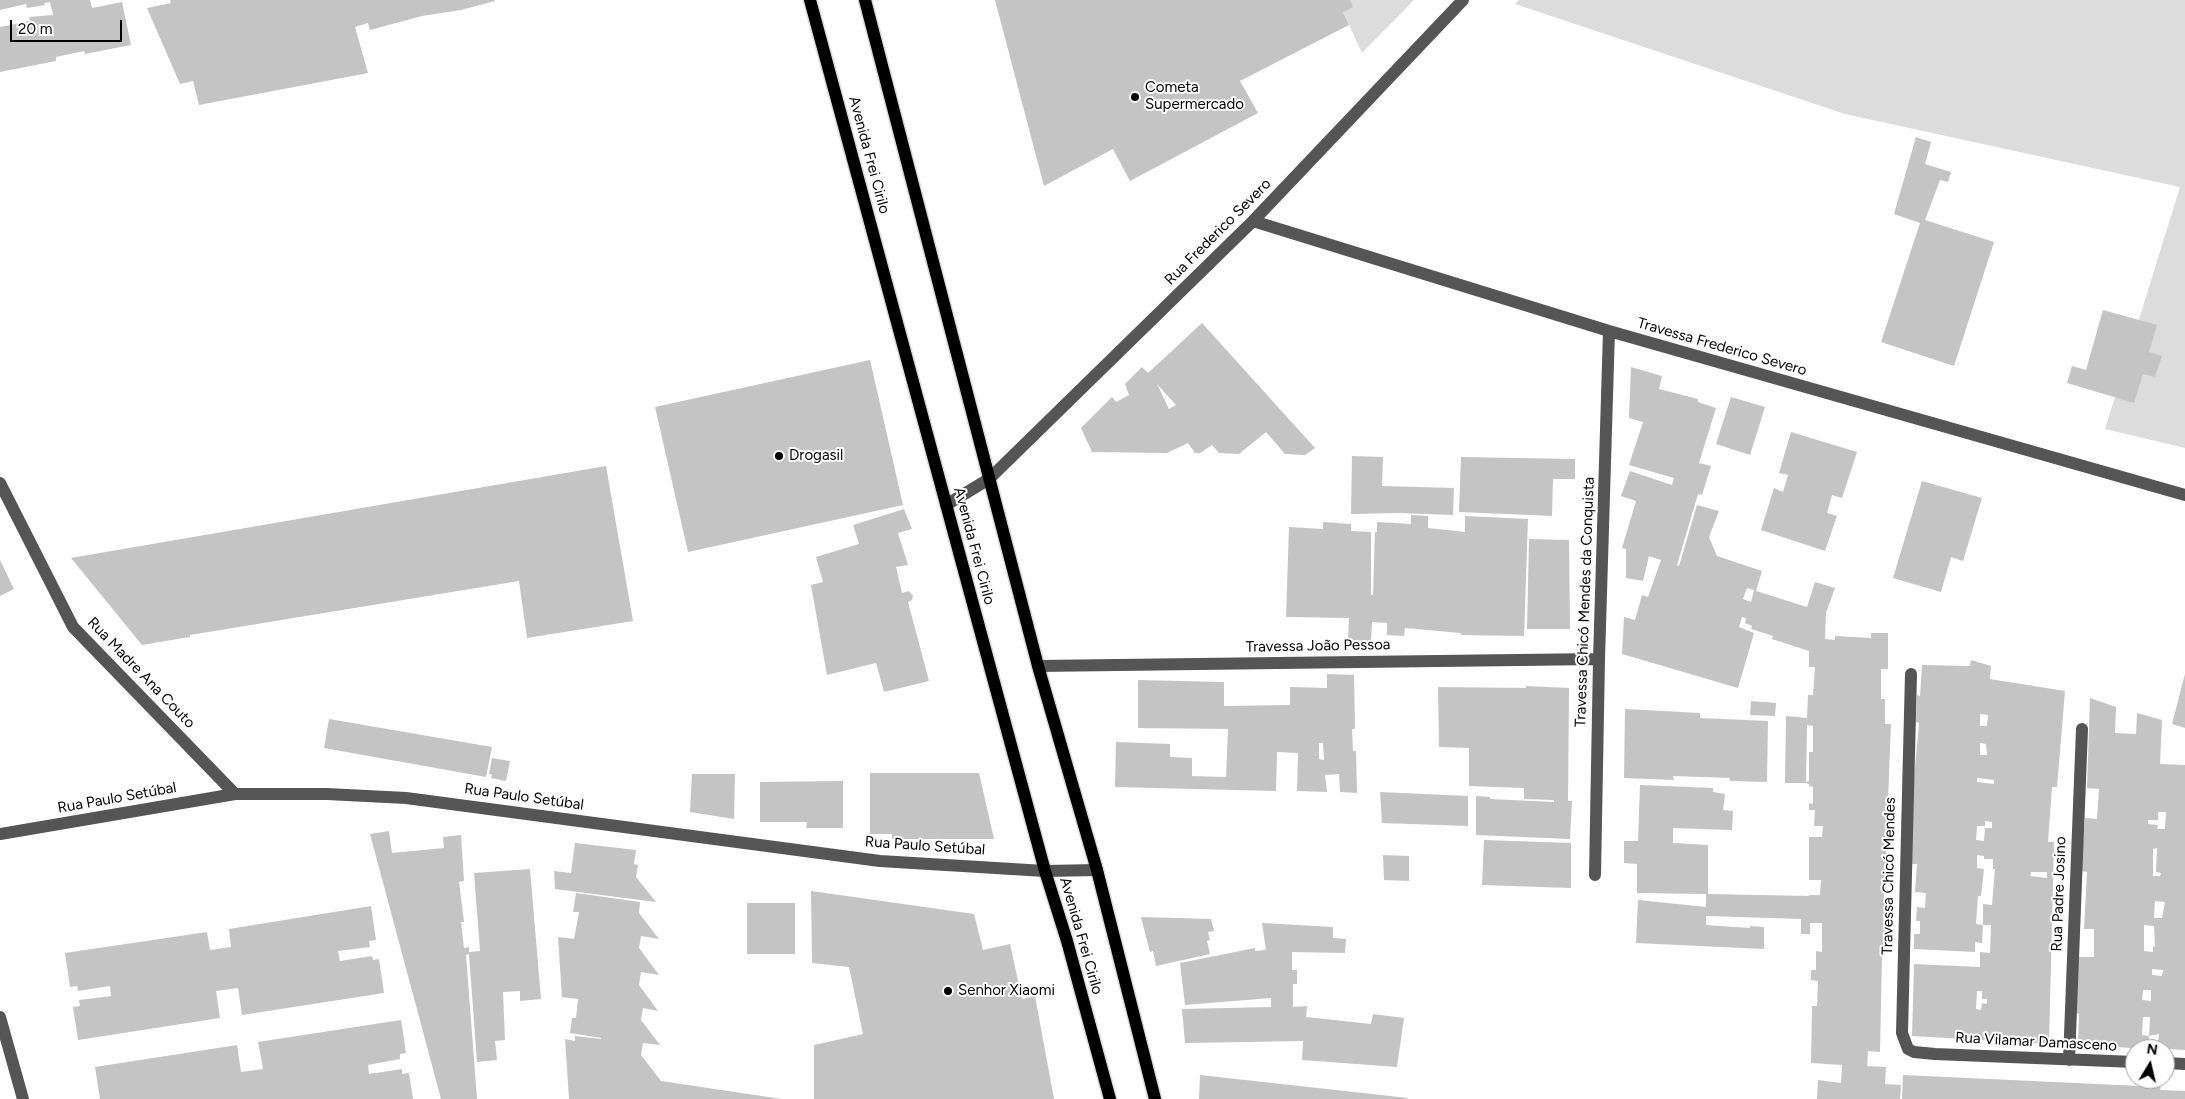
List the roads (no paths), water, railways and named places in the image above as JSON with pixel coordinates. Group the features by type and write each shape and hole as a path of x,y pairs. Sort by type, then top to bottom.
{"main road":[{"name":"Avenida Frei Cirilo","path":"810,0 1045,871 1067,941 1110,1099"},
{"name":"Avenida Frei Cirilo","path":"865,0 1038,666 1097,870 1155,1099"}],"street":[{"name":"Rua Frederico Severo","path":"946,505 989,479 1254,221 1463,0"},
{"name":"Travessa Frederico Severo","path":"1254,221 1609,331 2185,495"},
{"name":"Travessa Chicó Mendes da Conquista","path":"1595,874 1599,659 1609,331"},
{"name":"Rua Madre Ana Couto","path":"0,483 73,627 235,794"},
{"name":"Travessa João Pessoa","path":"1038,666 1599,659"},
{"name":"Travessa Chicó Mendes","path":"1910,674 1902,1032 1908,1049 1914,1052 1935,1054"},
{"name":"Rua Padre Josino","path":"2069,1060 2082,728"},
{"name":"Rua Paulo Setúbal","path":"0,834 235,794 327,794 406,798 880,860 1045,871 1097,870"},
{"path":"0,1017 23,1099"},
{"name":"Rua Vilamar Damasceno","path":"1935,1054 2125,1062"}],"place":[{"name":"Cometa Supermercado","path":"1135,97"},
{"name":"Drogasil","path":"779,456"},
{"name":"Senhor Xiaomi","path":"948,991"}]}
